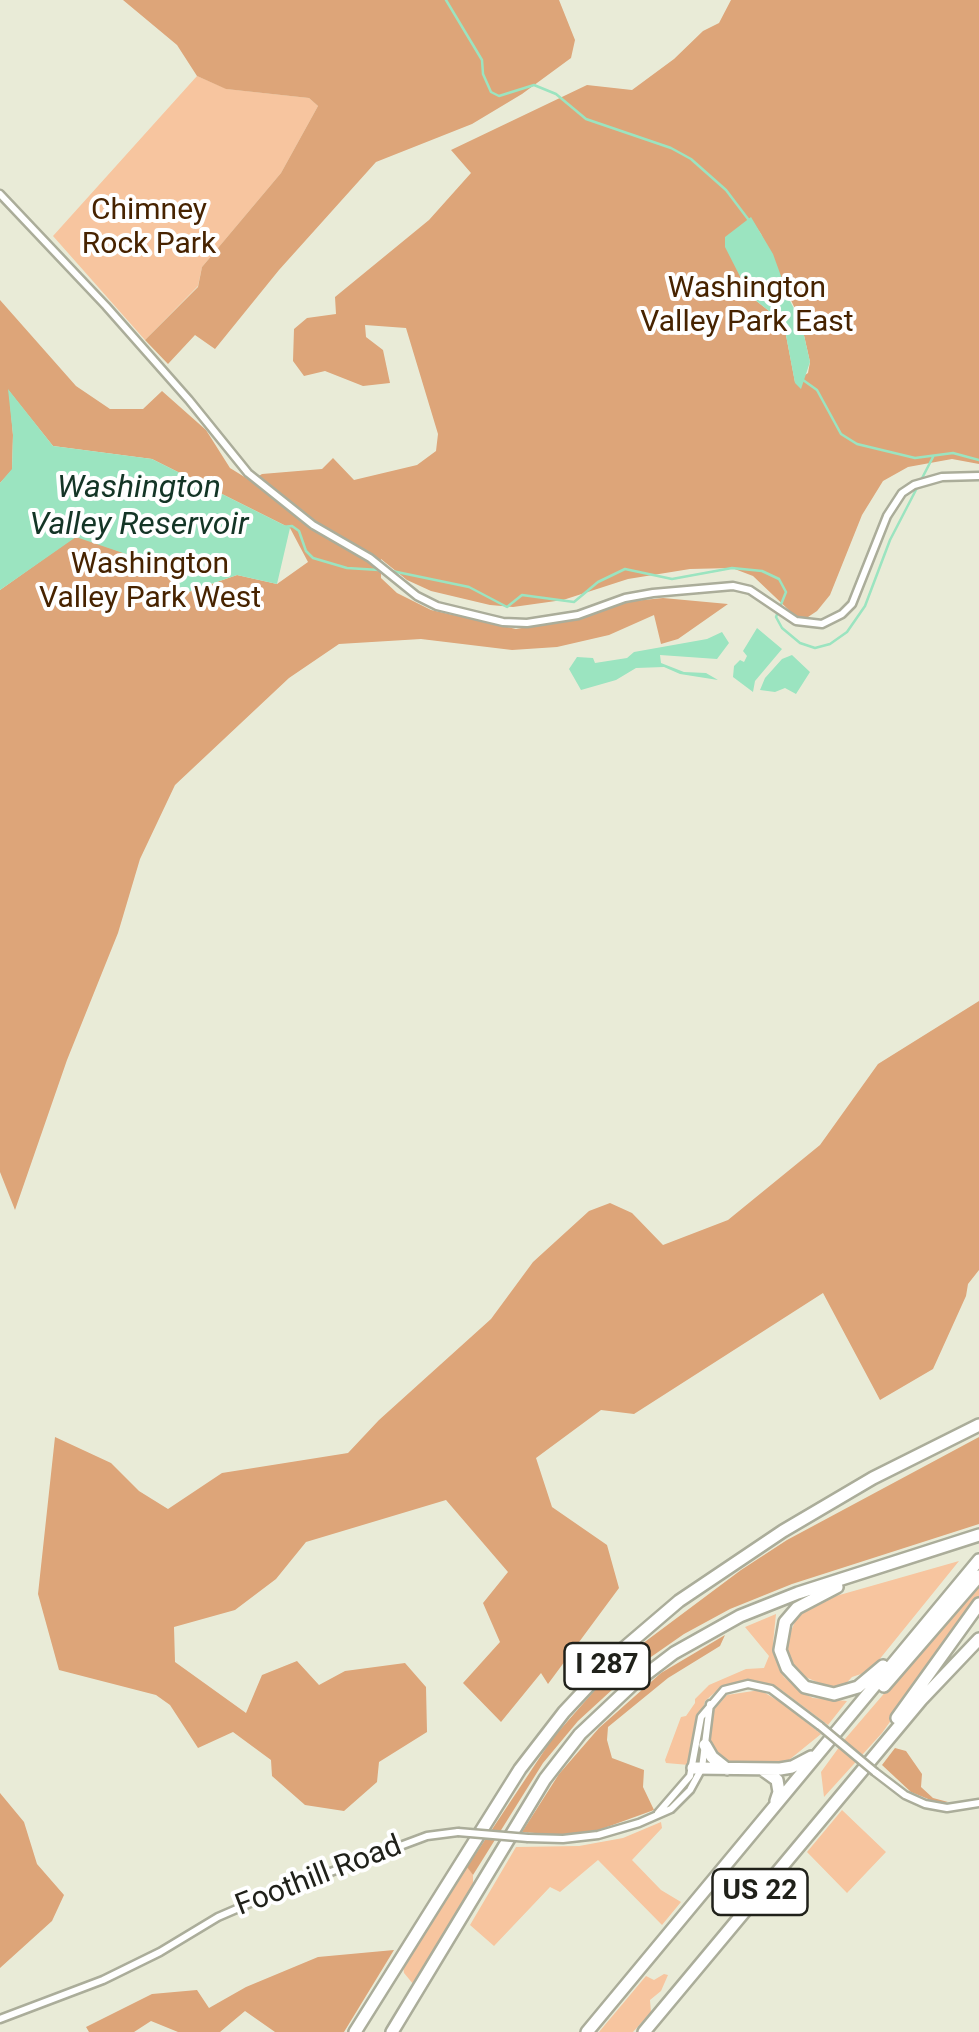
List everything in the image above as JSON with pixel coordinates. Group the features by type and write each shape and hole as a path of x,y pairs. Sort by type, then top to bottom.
{"highway":[{"name":"I 287","path":"355,2032 520,1768 564,1712 624,1648 679,1601 745,1555 855,1488 979,1423"},
{"name":"I 287","path":"392,2032 530,1802 565,1752 600,1713 666,1659 730,1621 778,1600 966,1540 979,1532"},
{"name":"US 22","path":"588,2030 979,1560"},
{"path":"858,1575 792,1612 781,1633 784,1664 805,1687 834,1694 858,1687 882,1666 896,1660"},
{"path":"790,1788 800,1784 979,1576"},
{"path":"877,1752 887,1732 979,1604"},
{"name":"US 22","path":"644,2032 877,1752 979,1638"},
{"path":"706,1745 712,1757 727,1769"},
{"path":"697,1768 792,1767 820,1752"},
{"path":"762,1770 775,1776 779,1783 772,1810"}],"street":[{"path":"0,194 74,270 189,400 238,464 312,525 437,606 516,623 561,619 653,592 727,586 750,590 802,623 822,624 847,609 855,598 892,507 902,494 918,484 951,476 979,476"},
{"path":"710,1704 732,1687 757,1684 778,1692 904,1796 925,1804 962,1808 979,1803"},
{"name":"Foothill Road","path":"0,2019 102,1980 160,1952 218,1917 282,1889 428,1836 458,1832 563,1839 598,1835 639,1823 671,1808 684,1797 706,1745 710,1704"},
{"name":"Foothill Road","path":"697,1768 701,1717 710,1704"}],"green space":[{"path":"123,0 559,0 575,40 571,58 522,94 472,124 376,162 279,270 215,349 195,335 168,364 145,340 198,287 202,267 281,173 318,106 309,98 226,89 197,76 177,45"},
{"name":"Washington Valley Park East","path":"731,0 979,0 979,464 952,459 908,467 883,481 862,515 830,595 805,619 794,615 753,576 732,568 690,569 628,579 563,600 513,607 431,591 407,580 381,559 381,578 397,593 431,610 516,629 569,620 624,602 663,598 728,604 678,639 661,644 654,615 609,635 557,647 512,650 421,639 339,644 289,678 175,785 140,859 118,933 67,1060 15,1210 0,1172 0,590 76,536 167,568 180,595 237,575 277,584 308,562 290,528 152,459 53,446 9,391 12,470 0,483 0,300 76,386 110,409 143,409 162,391 206,430 230,468 251,481 262,474 322,469 333,458 354,480 417,465 436,451 438,434 406,328 365,325 366,337 383,350 390,383 363,386 325,371 304,376 293,361 294,329 307,318 336,314 335,297 429,220 471,173 451,150 587,85 632,90 674,59 703,31 719,23","holes":["750,218 801,322 810,362 808,373 795,382 785,330 778,318 750,296 743,281"]},
{"name":"Chimney Rock Park","path":"197,76 227,89 309,98 318,106 281,173 202,267 198,286 145,340 53,236"},
{"path":"979,1001 979,1270 968,1284 933,1369 880,1400 823,1293 634,1414 601,1410 536,1458 552,1507 607,1545 619,1588 548,1684 541,1673 501,1722 463,1683 500,1642 483,1603 508,1572 446,1500 306,1542 276,1579 235,1610 174,1627 175,1662 246,1713 262,1675 297,1661 319,1685 345,1671 405,1663 426,1687 427,1732 379,1762 377,1782 344,1811 305,1805 272,1776 271,1760 233,1732 198,1748 170,1705 156,1695 59,1670 38,1594 55,1437 111,1463 139,1491 168,1509 222,1473 348,1453 491,1319 533,1262 589,1211 610,1203 632,1213 663,1245 728,1220 820,1145 878,1064"},
{"path":"979,1437 979,1524 792,1584 730,1609 684,1634 638,1666 578,1721 543,1763 473,1875 467,1867 552,1739 642,1644 787,1540"},
{"path":"959,1561 870,1671 852,1677 842,1688 831,1688 803,1676 795,1668 788,1638 797,1617 803,1613 836,1596"},
{"path":"979,1583 979,1597 882,1733 824,1797 821,1772"},
{"path":"776,1614 773,1643 784,1677 813,1698 847,1701 828,1725 780,1689 750,1680 733,1683 705,1701 689,1765 666,1763 681,1717 686,1716 709,1685 746,1669 764,1668 769,1656 745,1627"},
{"path":"725,1635 720,1646 668,1678 608,1727 612,1758 644,1770 643,1787 654,1810 596,1831 560,1835 522,1832 559,1774 599,1728 661,1673"},
{"path":"760,1690 821,1734 784,1764 728,1762 708,1742 711,1713 727,1695"},
{"path":"895,1748 906,1751 922,1774 921,1787 933,1798 948,1802 938,1803 911,1792 882,1765"},
{"path":"0,1793 24,1822 37,1864 64,1895 52,1921 0,1968"},
{"path":"842,1810 886,1852 847,1893 807,1852"},
{"path":"661,1822 662,1828 632,1860 661,1890 681,1902 662,1925 598,1860 560,1892 550,1887 494,1946 470,1925 516,1847 579,1846 623,1838"},
{"path":"466,1865 473,1875 473,1884 414,1985 403,1966"},
{"path":"394,1950 344,2032 275,2032 245,2011 220,2032 178,2032 151,2021 134,2032 89,2032 86,2027 152,1994 197,1990 209,2008 246,1987 318,1957"},
{"path":"668,1975 661,1991 650,2000 651,2012 633,2032 599,2032 646,1976 654,1980"}],"water":[{"path":"751,217 773,254 801,322 810,362 801,389 795,383 785,330 778,318 750,296 725,247 725,237"},
{"name":"Washington Valley Reservoir","path":"8,389 53,446 152,459 290,528 277,584 237,575 179,595 167,568 76,537 0,590 0,483 12,469"},
{"path":"757,628 782,649 755,681 753,692 733,677 734,666 740,660 744,662 747,656 743,651"},
{"path":"722,632 729,643 717,659 660,655 661,663 684,672 706,673 718,680 680,674 664,667 636,668 616,680 581,690 569,669 577,657 593,658 595,663 627,658 634,652 707,639"},
{"path":"792,655 810,672 796,694 785,688 775,692 760,690 782,659"}],"waterway":[{"path":"446,0 482,60 491,92 499,96 534,85 556,94 586,119 671,148 691,159 726,190 748,219"},
{"path":"803,380 817,390 841,434 857,444 915,458 953,453 979,460"},
{"path":"392,571 469,587 507,607 522,595 574,602 598,582 625,569 672,579 732,568 762,571 779,579 786,592 776,617 782,628 800,643 815,648 830,644 847,632 865,606 890,540 933,457"},
{"path":"282,527 292,526 299,531 313,558 347,568 379,570"}],"park label":[{"name":"Washington Valley Park West","path":"150,582"}]}
